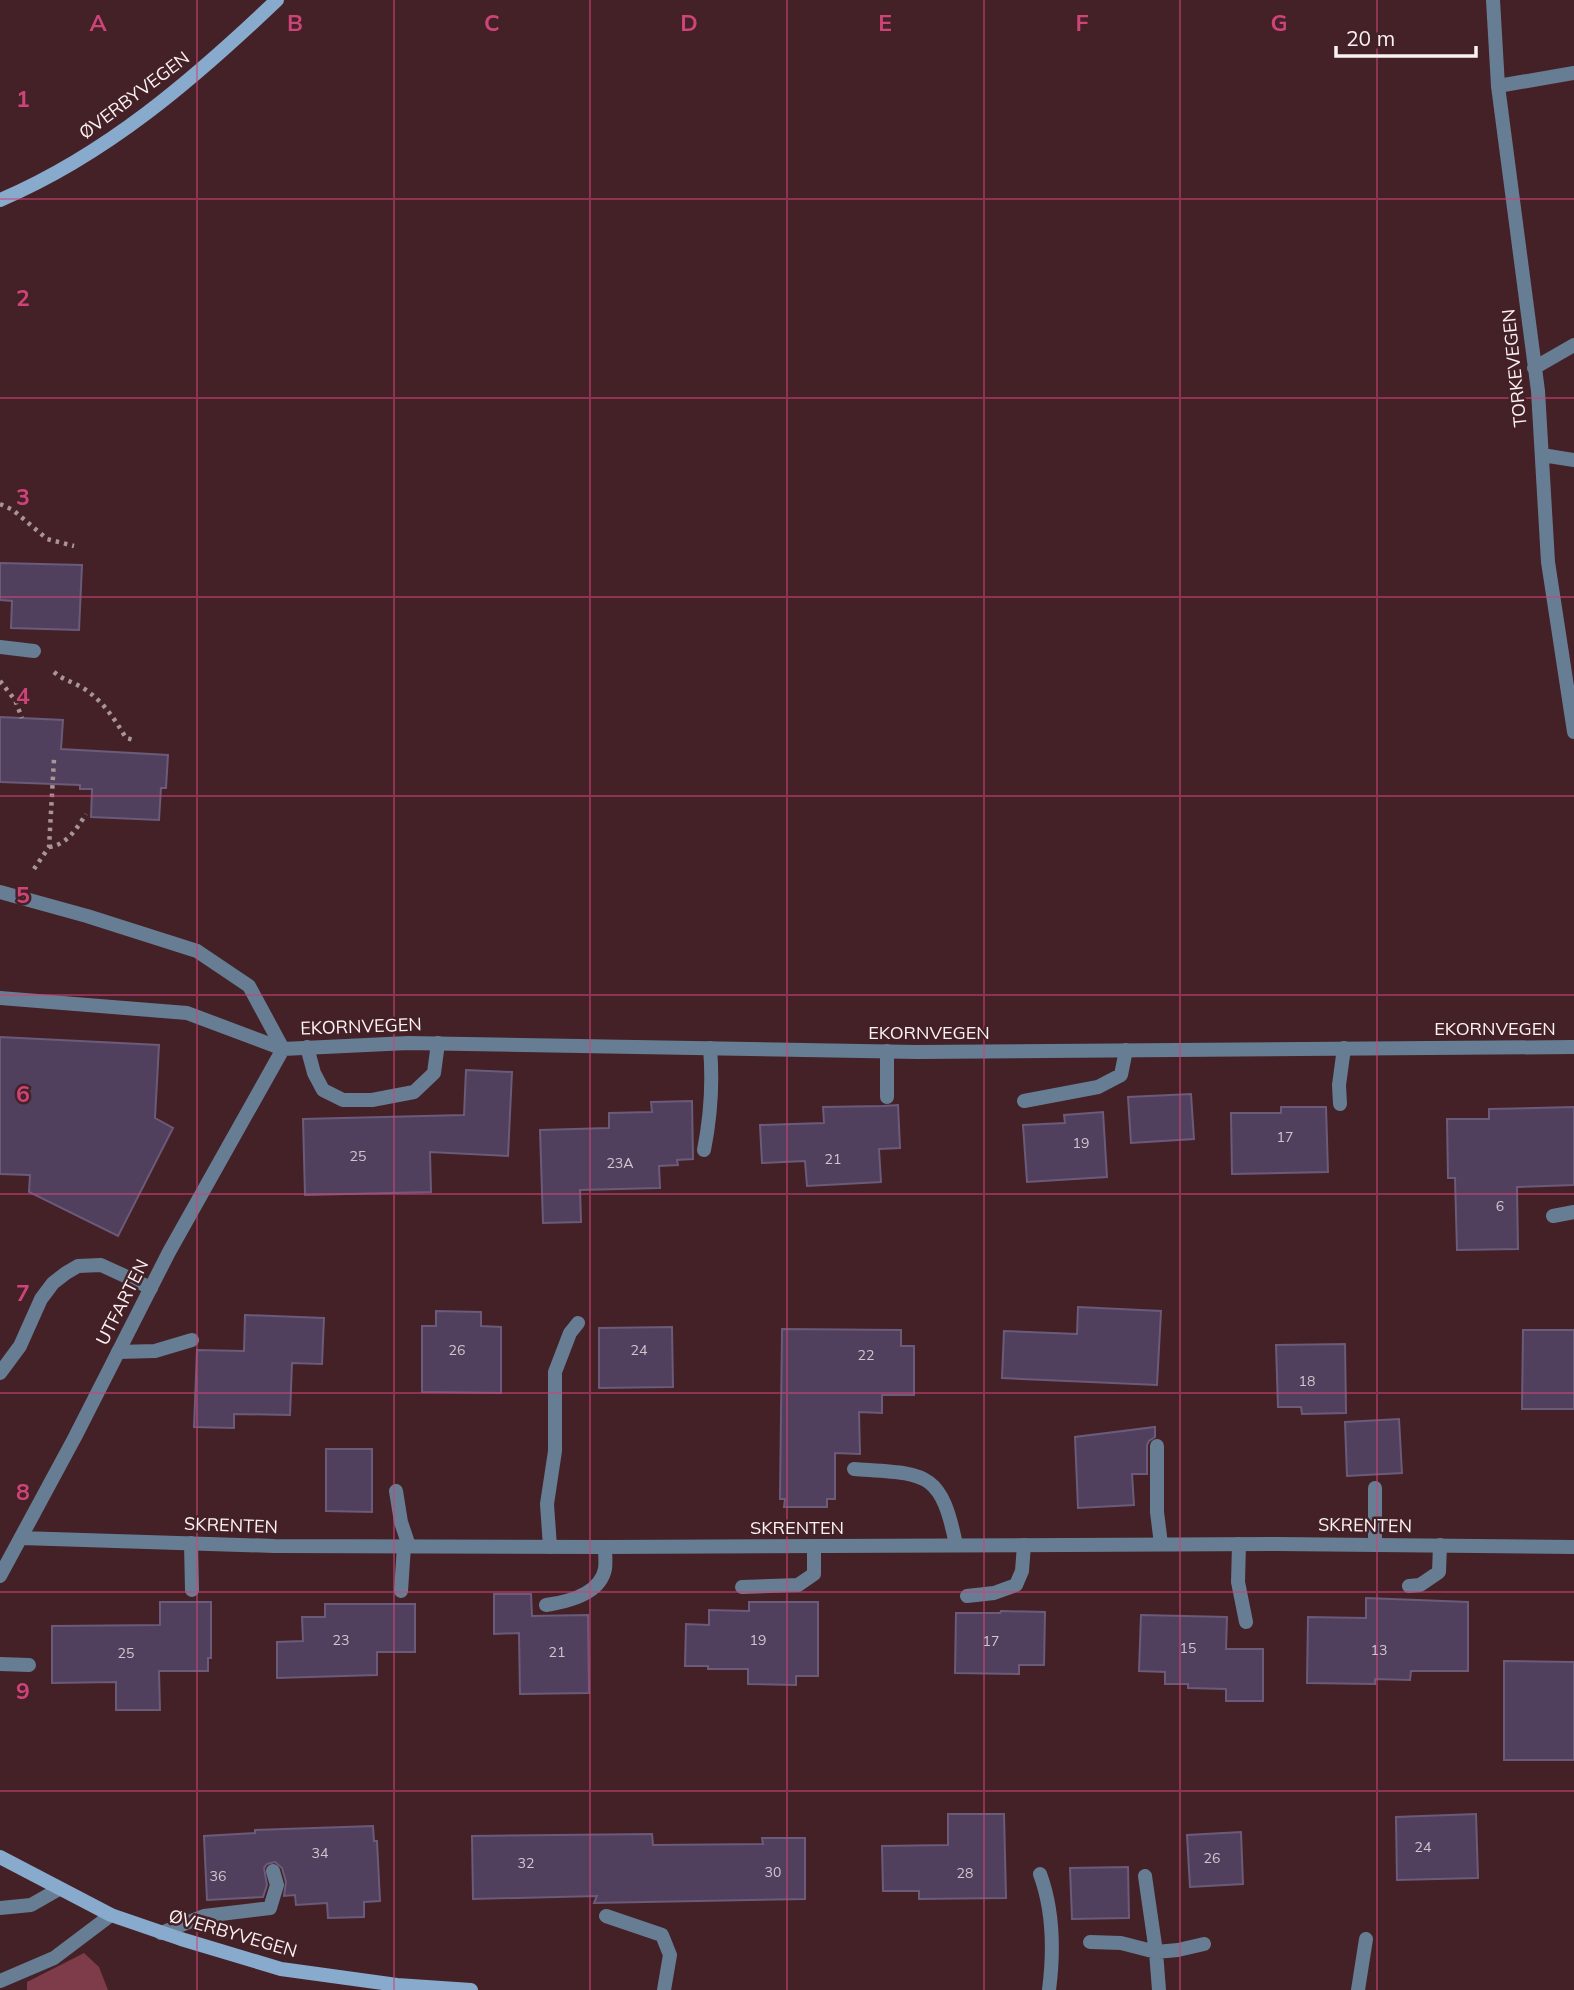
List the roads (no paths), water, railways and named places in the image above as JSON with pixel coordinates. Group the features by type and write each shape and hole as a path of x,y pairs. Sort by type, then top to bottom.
{"main road":[{"name":"ØVERBYVEGEN","path":"0,200 77,162 148,113 222,52 277,0"},
{"name":"ØVERBYVEGEN","path":"0,1857 111,1915 281,1969 397,1985 471,1990"}],"street":[{"name":"TORKEVEGEN","path":"1493,0 1498,86 1534,368 1548,562 1574,732"},
{"path":"1498,86 1574,74"},
{"path":"1534,368 1574,345"},
{"path":"1542,455 1574,460"},
{"path":"0,647 34,651"},
{"path":"0,892 197,951 249,986 283,1049"},
{"path":"0,998 187,1013 283,1049"},
{"path":"307,1047 314,1073 323,1090 342,1100 372,1100 414,1092 434,1073 438,1043"},
{"name":"EKORNVEGEN","path":"283,1049 438,1043 887,1051 1574,1047"},
{"path":"704,1150 713,1083 710,1048"},
{"path":"1340,1104 1339,1085 1344,1048"},
{"name":"UTFARTEN","path":"0,1576 151,1288 283,1049"},
{"path":"1024,1101 1098,1087 1121,1075 1126,1050"},
{"path":"887,1051 887,1097"},
{"path":"1553,1216 1574,1212"},
{"path":"0,1373 20,1346 41,1299 53,1283 78,1266 100,1265 151,1288"},
{"path":"550,1547 547,1504 555,1451 555,1372 570,1334 578,1323"},
{"path":"118,1352 155,1351 192,1340"},
{"path":"1157,1446 1157,1512 1161,1544"},
{"path":"854,1469 915,1474 937,1487 950,1511 956,1545"},
{"path":"1375,1488 1375,1545"},
{"path":"396,1491 407,1546 401,1591"},
{"name":"SKRENTEN","path":"21,1538 191,1543 550,1547 1161,1544 1574,1547"},
{"path":"191,1543 192,1590"},
{"path":"1239,1544 1238,1582 1246,1622"},
{"path":"967,1596 994,1593 1016,1585 1022,1571 1024,1545"},
{"path":"1409,1586 1420,1585 1438,1572 1440,1545"},
{"path":"742,1587 798,1585 814,1574 814,1546"},
{"path":"546,1605 562,1603 592,1591 604,1572 605,1547"},
{"path":"0,1664 29,1665"},
{"path":"161,1933 204,1916 270,1908 276,1885 273,1871"},
{"path":"1040,1874 1052,1926 1053,1962 1049,1990"},
{"path":"1145,1876 1159,1990"},
{"path":"0,1908 31,1905 59,1889"},
{"path":"0,1981 54,1958 111,1915"},
{"path":"606,1916 662,1935 670,1955 664,1990"},
{"path":"1358,1990 1366,1939"},
{"path":"1090,1942 1121,1943 1156,1952 1204,1944"}]}
